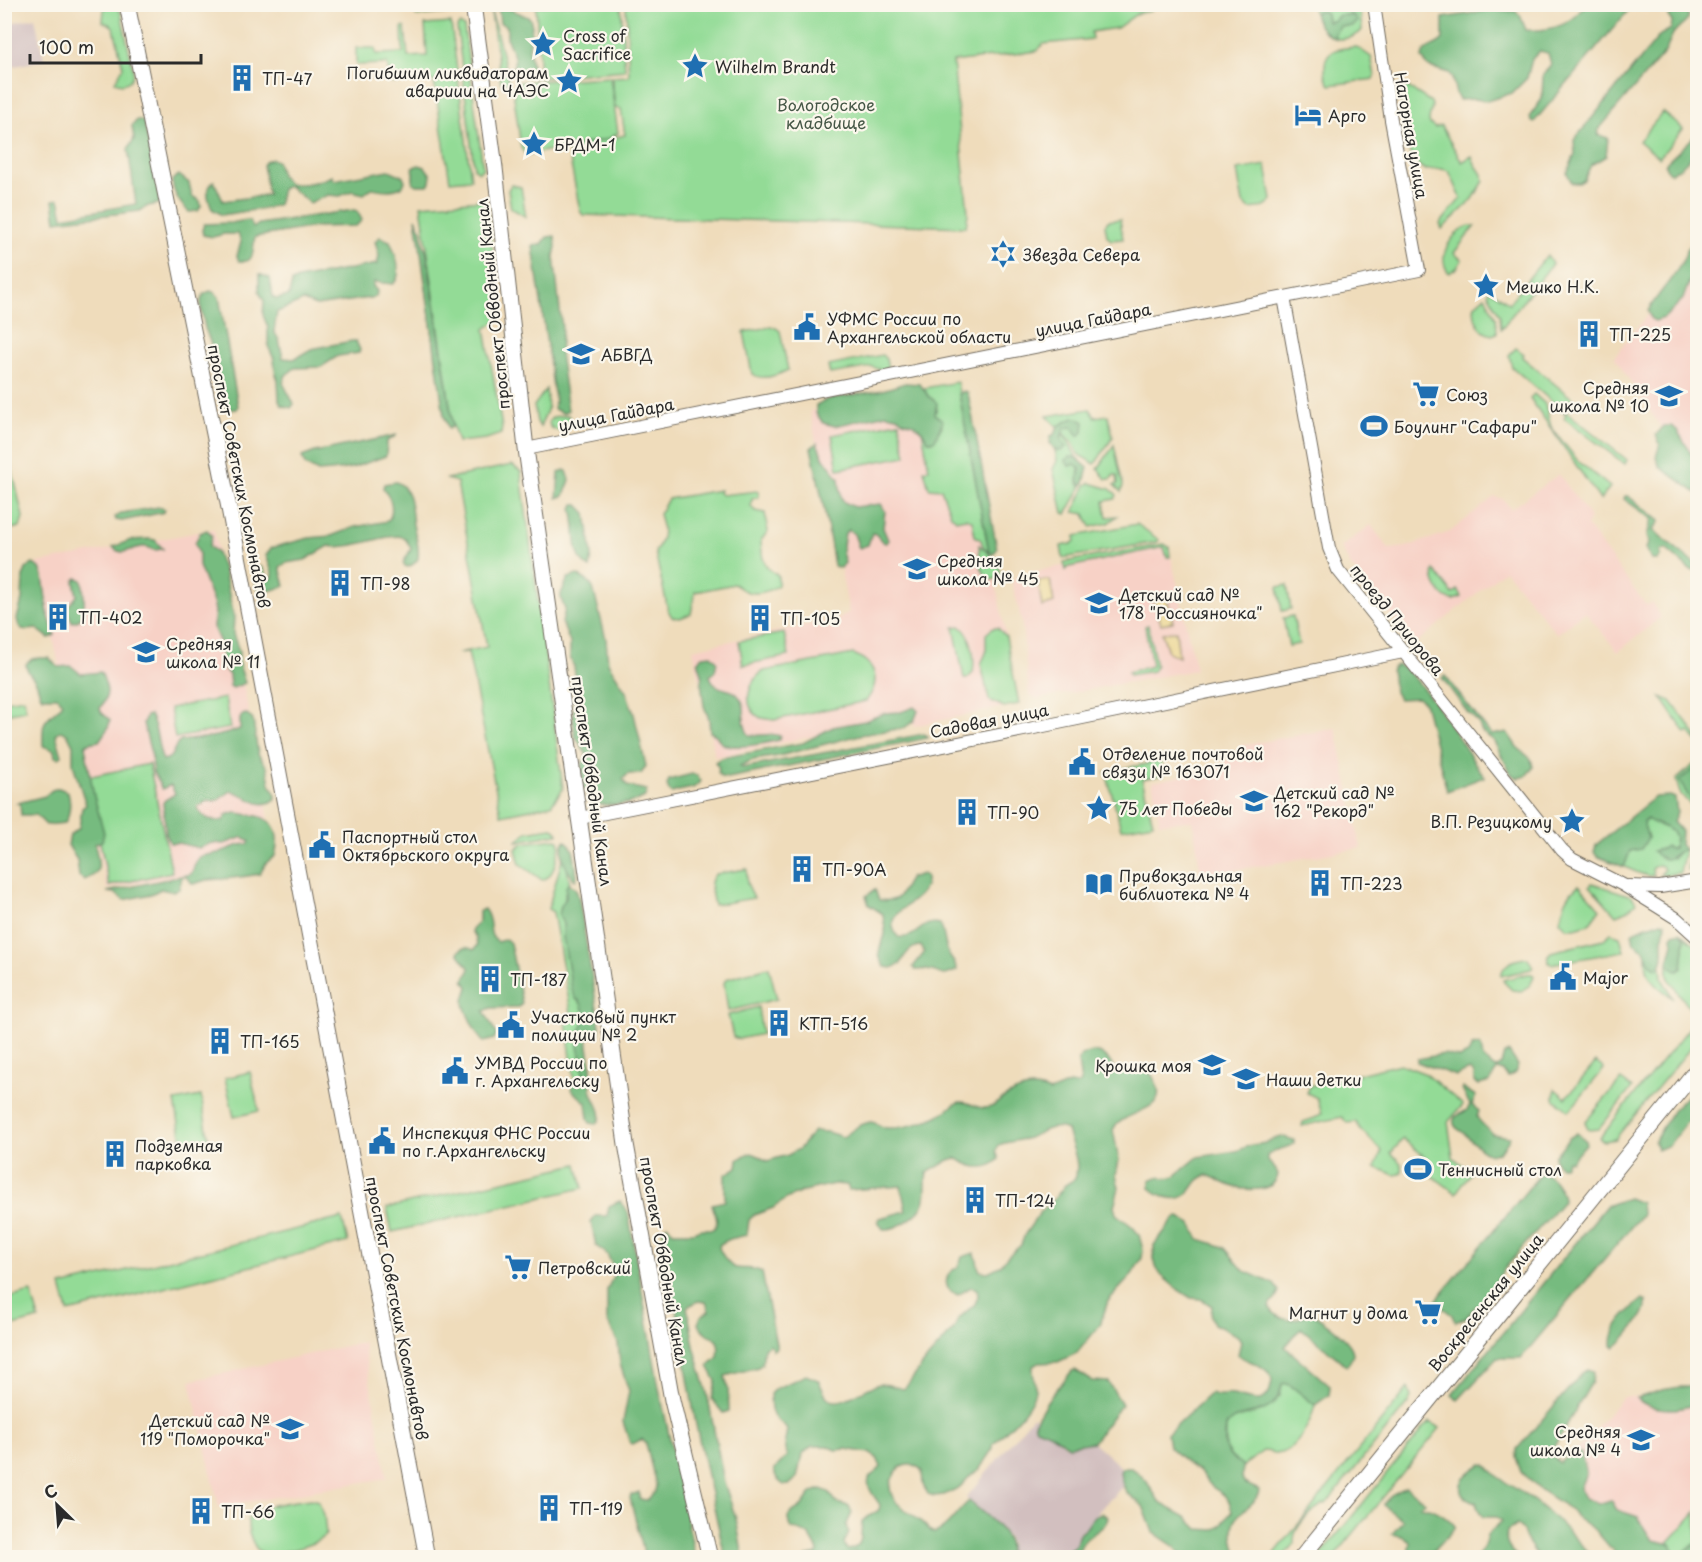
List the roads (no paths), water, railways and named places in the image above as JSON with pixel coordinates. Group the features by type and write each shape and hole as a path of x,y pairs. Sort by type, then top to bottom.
{"main road":[{"name":"проспект Советских Космонавтов","path":"127,4 229,508 427,1557"},
{"name":"проспект Обводный Канал","path":"473,4 495,168 526,449 626,1144 672,1400 710,1557"},
{"name":"Воскресенская улица","path":"1301,1557 1698,1068"}],"street":[{"name":"Нагорная улица","path":"1374,4 1391,120 1419,270"},
{"name":"улица Гайдара","path":"526,449 1419,270"},
{"name":"проезд Приорова","path":"1284,297 1332,558 1338,570 1556,843 1572,859 1623,885 1676,918 1698,938"},
{"name":"Садовая улица","path":"580,818 1038,728 1403,652"},
{"path":"1623,885 1660,887 1698,881"}],"place":[{"name":"Cross of Sacrifice","path":"543,44"},
{"name":"Wilhelm Brandt","path":"695,66"},
{"name":"ТП-47","path":"242,78"},
{"name":"Погибшим ликвидаторам авариии на ЧАЭС","path":"569,81"},
{"name":"Арго","path":"1308,115"},
{"name":"БРДМ-1","path":"534,144"},
{"name":"Звезда Севера","path":"1003,254"},
{"name":"Мешко Н.К.","path":"1486,286"},
{"name":"УФМС России по Архангельской области","path":"807,327"},
{"name":"ТП-225","path":"1589,334"},
{"name":"АБВГД","path":"581,354"},
{"name":"Союз","path":"1426,394"},
{"name":"Средняя школа № 10","path":"1669,396"},
{"name":"Боулинг \"Сафари\"","path":"1374,426"},
{"name":"Средняя школа № 45","path":"917,569"},
{"name":"ТП-98","path":"340,583"},
{"name":"Детский сад № 178 \"Россияночка\"","path":"1099,603"},
{"name":"ТП-402","path":"58,617"},
{"name":"ТП-105","path":"760,618"},
{"name":"Средняя школа № 11","path":"146,652"},
{"name":"Отделение почтовой связи № 163071","path":"1082,762"},
{"name":"Детский сад № 162 \"Рекорд\"","path":"1254,801"},
{"name":"75 лет Победы","path":"1099,808"},
{"name":"ТП-90","path":"967,812"},
{"name":"В.П. Резицкому","path":"1572,821"},
{"name":"Паспортный стол Октябрьского округа","path":"322,845"},
{"name":"ТП-90А","path":"802,869"},
{"name":"ТП-223","path":"1320,883"},
{"name":"Привокзальная библиотека № 4","path":"1099,884"},
{"name":"Major","path":"1563,977"},
{"name":"ТП-187","path":"490,979"},
{"name":"КТП-516","path":"779,1023"},
{"name":"Участковый пункт полиции № 2","path":"511,1025"},
{"name":"ТП-165","path":"220,1041"},
{"name":"Крошка моя","path":"1212,1065"},
{"name":"УМВД России по г. Архангельску","path":"455,1071"},
{"name":"Наши детки","path":"1246,1079"},
{"name":"Инспекция ФНС России по г.Архангельску","path":"382,1141"},
{"name":"Подземная парковка","path":"115,1154"},
{"name":"Теннисный стол","path":"1418,1169"},
{"name":"ТП-124","path":"975,1200"},
{"name":"Петровский","path":"518,1267"},
{"name":"Магнит у дома","path":"1428,1312"},
{"name":"Детский сад № 119 \"Поморочка\"","path":"290,1429"},
{"name":"Средняя школа № 4","path":"1641,1440"},
{"name":"ТП-119","path":"549,1508"},
{"name":"ТП-66","path":"201,1511"}],"park label":[{"name":"Вологодское кладбище","path":"826,113"}]}
